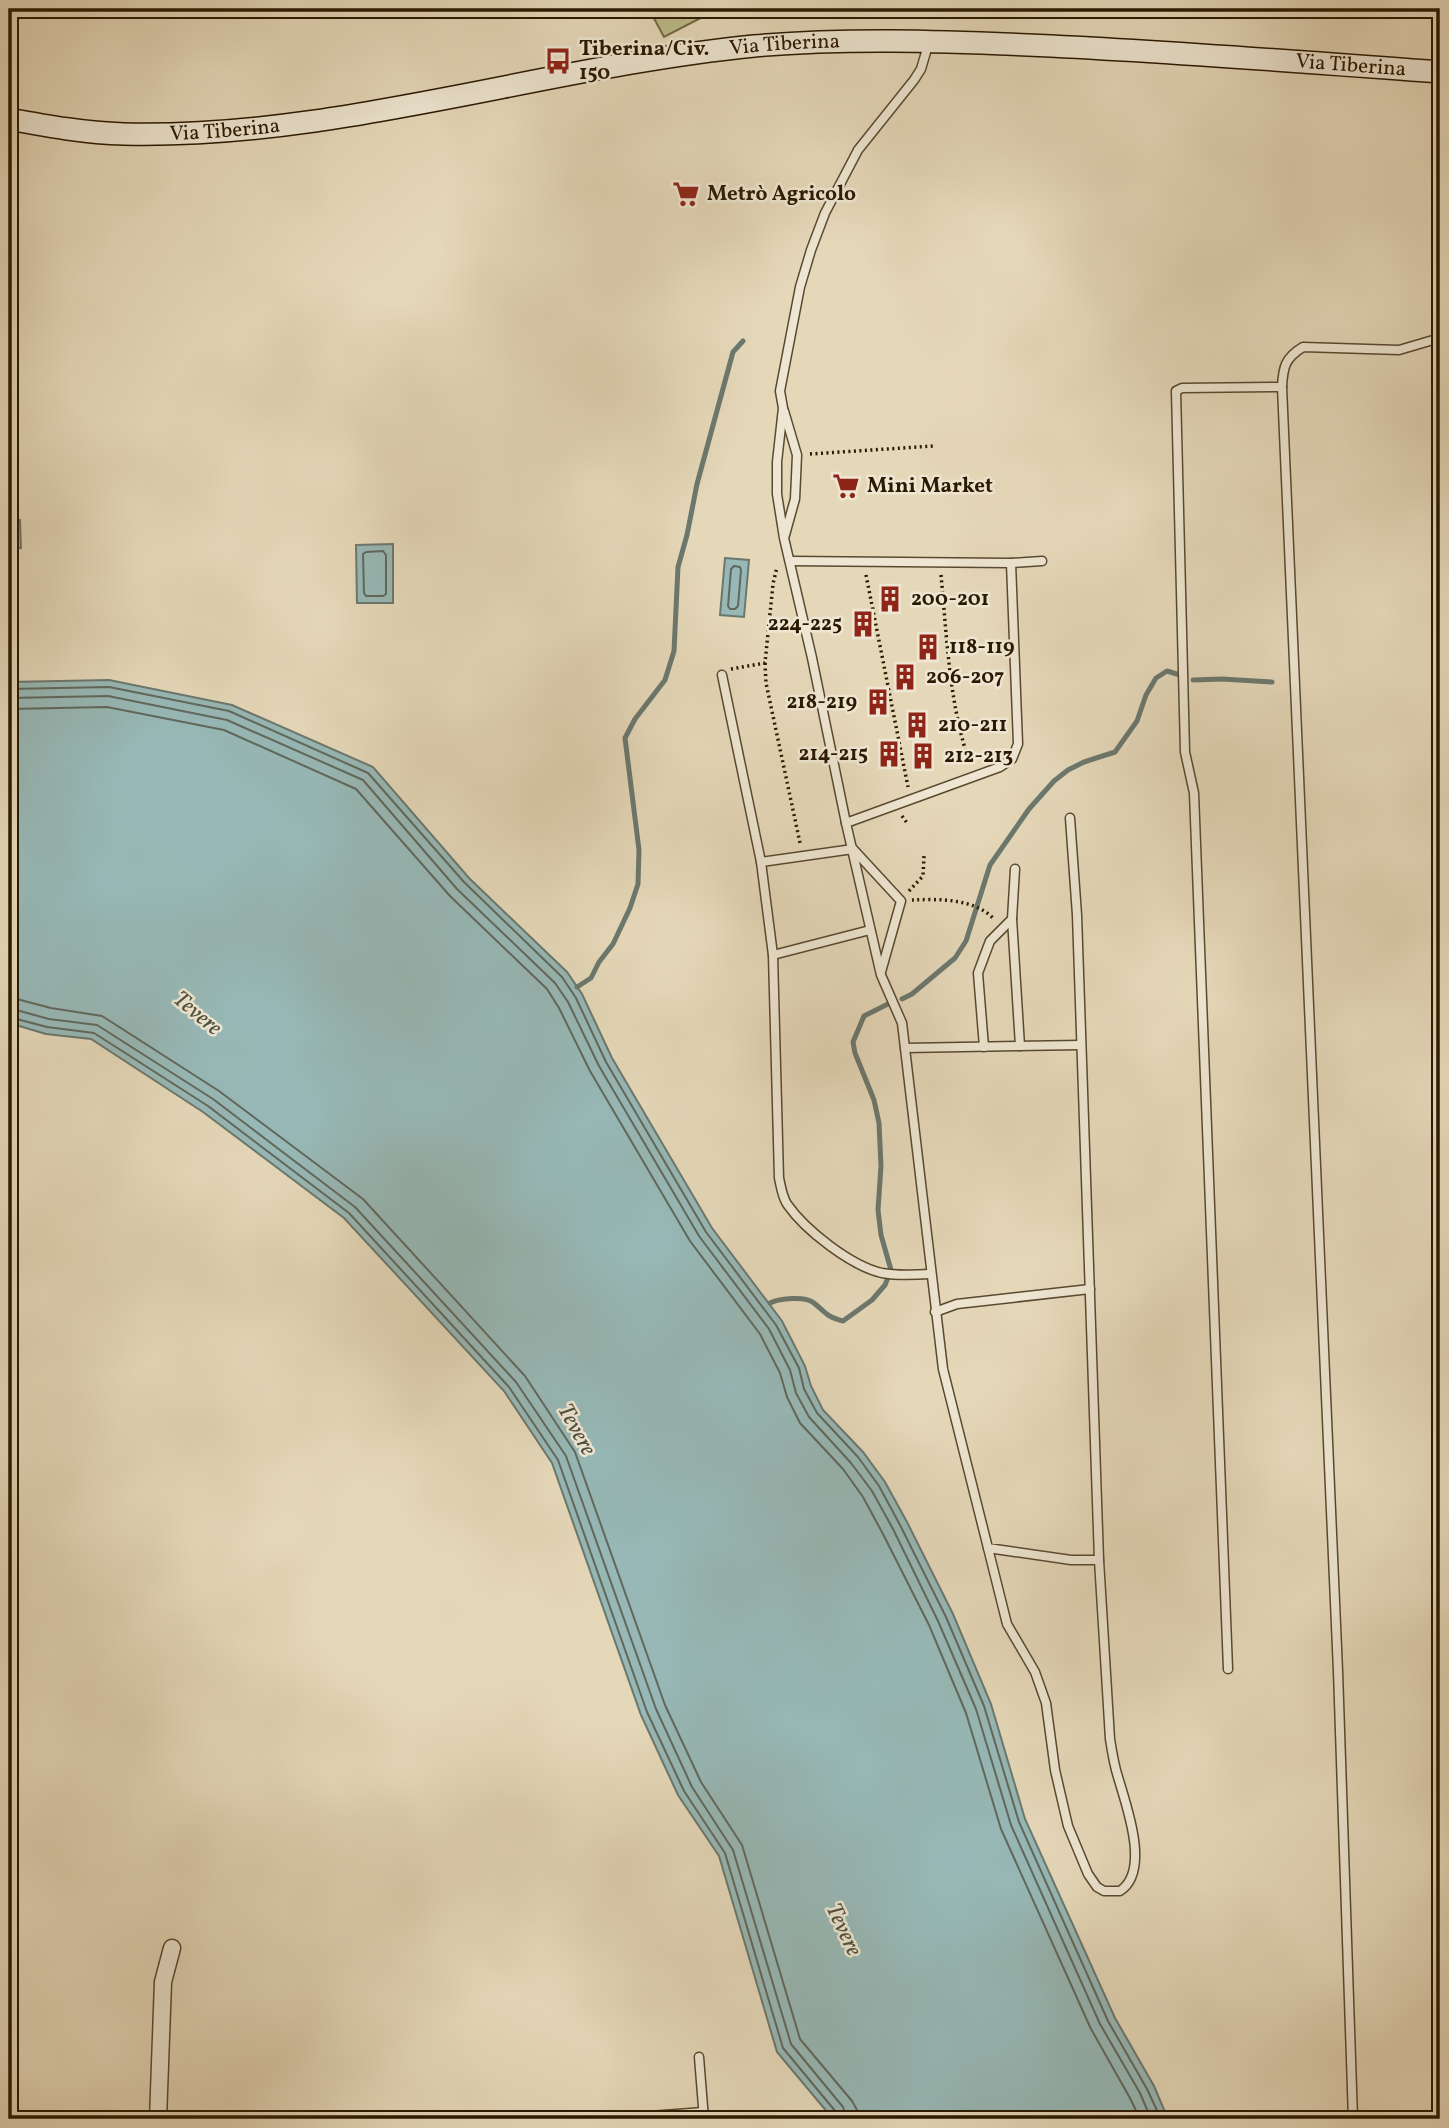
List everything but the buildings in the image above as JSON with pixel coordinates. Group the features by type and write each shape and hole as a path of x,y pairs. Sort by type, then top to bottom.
{"main road":[{"name":"Via Tiberina","path":"9,119 122,134 242,131 331,119 644,61 787,44 929,42 1126,49 1440,72"}],"street":[{"path":"158,2119 163,1982 172,1948"}],"lane":[{"path":"784,538 795,499 797,456 780,391 800,287 825,213 858,150 914,80 929,42"},
{"path":"1353,2119 1338,1671 1282,387 1283,373 1290,355 1303,347 1399,350 1440,338"},
{"path":"1228,1668 1194,793 1185,752 1175,404 1176,391 1182,388 1282,387"},
{"path":"783,408 776,494 870,930 881,975 902,1023 943,1369 1007,1624 1035,1672 1046,1703 1055,1770 1069,1826 1088,1874 1097,1887 1112,1892 1119,1891 1131,1881 1134,1842 1111,1749 1099,1560 1077,915 1070,818"},
{"path":"790,561 1042,561"},
{"path":"846,823 974,777 1012,760 1018,744 1011,563"},
{"path":"722,675 761,862 773,955 779,1178 783,1195 788,1205 820,1237 842,1255 863,1267 884,1273 930,1274"},
{"path":"761,862 853,849"},
{"path":"853,849 901,901 881,975"},
{"path":"1015,869 1012,919 1020,1046"},
{"path":"984,1047 978,973 990,941 1012,919"},
{"path":"773,955 870,930"},
{"path":"905,1048 1081,1045"},
{"path":"935,1312 957,1304 1090,1289"},
{"path":"988,1548 1072,1560 1099,1560"},
{"path":"622,2118 704,2115 699,2057"}],"path":[{"path":"797,456 933,446"},
{"path":"784,538 774,584 765,663 766,683 802,855"},
{"path":"864,562 911,800"},
{"path":"940,562 949,662 961,739 974,777"},
{"path":"722,675 733,667 765,663"},
{"path":"901,901 923,876 924,856"},
{"path":"901,901 944,898 967,904 990,915"}],"green space":[{"path":"649,9 718,9 664,37"}],"water":[{"path":"20,520 21,548 9,549 9,521"},
{"path":"393,544 393,603 357,603 356,545"},
{"path":"725,558 749,560 744,617 720,615"},
{"name":"Tevere","path":"109,680 232,705 373,767 469,878 567,972 582,994 612,1058 712,1228 782,1321 823,1410 863,1452 885,1482 907,1522 953,1614 991,1704 1025,1819 1115,2018 1154,2086 1168,2119 833,2119 777,2052 719,1856 678,1795 641,1715 552,1463 504,1391 344,1218 203,1112 91,1039 46,1034 9,1023 9,682"}],"waterway":[{"path":"577,987 591,978 613,944 638,884 639,850 625,738 635,719 665,680 674,651 678,567 697,484 733,352 743,341"},
{"path":"902,999 912,994 955,958 966,941 990,865 1029,809 1054,781 1068,770 1115,752 1137,721 1146,695 1156,678 1167,671 1180,675"},
{"path":"1193,680 1272,682"},
{"path":"770,1303 786,1299 805,1299 830,1316 843,1321 872,1300 885,1285 891,1270 881,1235 878,1210 881,1166 879,1123 874,1100 853,1042 864,1016 888,1004"}],"place":[{"name":"Tiberina/Civ. 150","path":"558,61"},
{"name":"Metrò Agricolo","path":"686,194"},
{"name":"Mini Market","path":"846,486"},
{"name":"200-201","path":"890,599"},
{"name":"224-225","path":"863,624"},
{"name":"118-119","path":"928,647"},
{"name":"206-207","path":"905,677"},
{"name":"218-219","path":"878,702"},
{"name":"210-211","path":"917,725"},
{"name":"214-215","path":"889,754"},
{"name":"212-213","path":"923,756"}]}
